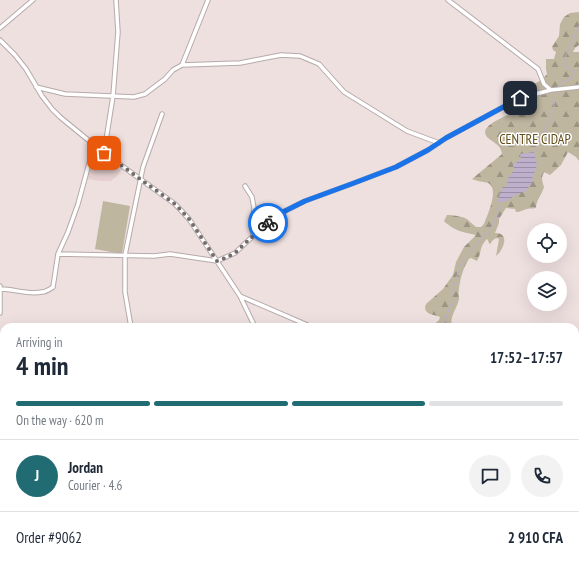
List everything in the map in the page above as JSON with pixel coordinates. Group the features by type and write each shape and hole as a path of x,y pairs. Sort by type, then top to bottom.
{"street":[{"path":"0,28 33,0"},
{"path":"104,153 113,96 118,32 116,0"},
{"path":"182,65 208,0"},
{"path":"448,0 538,69 544,84 555,89"},
{"path":"0,40 15,54 26,69 36,87 52,109 60,117 104,153 175,204 189,219 240,296 253,323"},
{"path":"36,87 65,94 134,97 145,94 165,79 173,70 182,65 240,63 281,55 300,56 319,64 344,92 407,131 439,143"},
{"path":"58,254 154,256 170,254 217,261 235,253 281,213 317,196 396,167 520,98 555,89 579,87"},
{"path":"130,323 125,292 125,255 143,167 162,114"},
{"path":"0,289 42,292 53,287 58,254 71,225 94,145"},
{"path":"245,186 252,197 254,208 253,236"},
{"path":"0,286 0,313"},
{"path":"240,296 303,323"}],"shaded area":[{"path":"94,148 121,170 111,181 87,179"},
{"path":"534,152 537,165 532,179 533,181 526,191 515,195 507,201 497,202 502,188 506,187 508,178 515,169 513,164 521,159 520,154"}],"green space":[{"name":"CENTRE CIDAP","path":"579,12 579,45 573,52 579,52 579,161 568,152 561,165 550,175 544,172 542,180 544,187 537,202 536,208 516,212 515,209 506,208 499,219 495,233 503,236 504,242 501,250 496,256 499,239 493,240 490,244 487,239 477,261 471,258 469,259 463,270 459,285 459,299 452,316 451,323 436,323 440,317 428,313 425,309 426,304 443,289 453,275 456,262 464,247 476,235 455,229 444,221 447,215 465,218 476,227 481,227 484,224 492,202 493,191 488,183 472,179 502,154 499,146 485,134 485,130 495,121 518,109 519,106 534,98 534,88 536,83 547,74 546,59 554,59 556,52 552,47 559,36 560,24 564,17 570,13"},
{"path":"103,201 130,206 122,254 95,249"}],"waterway":[{"path":"557,88 562,82 573,78 576,73 565,66 565,57 579,26"},
{"path":"534,152 551,117 556,92"},
{"path":"444,323 452,300 451,294 462,261 493,225 500,202"}],"way so far":[{"path":"104,153 175,204 189,219 217,261 235,253 268,223"}],"route":[{"path":"268,223 281,213 305,201 396,167 520,98"}]}
